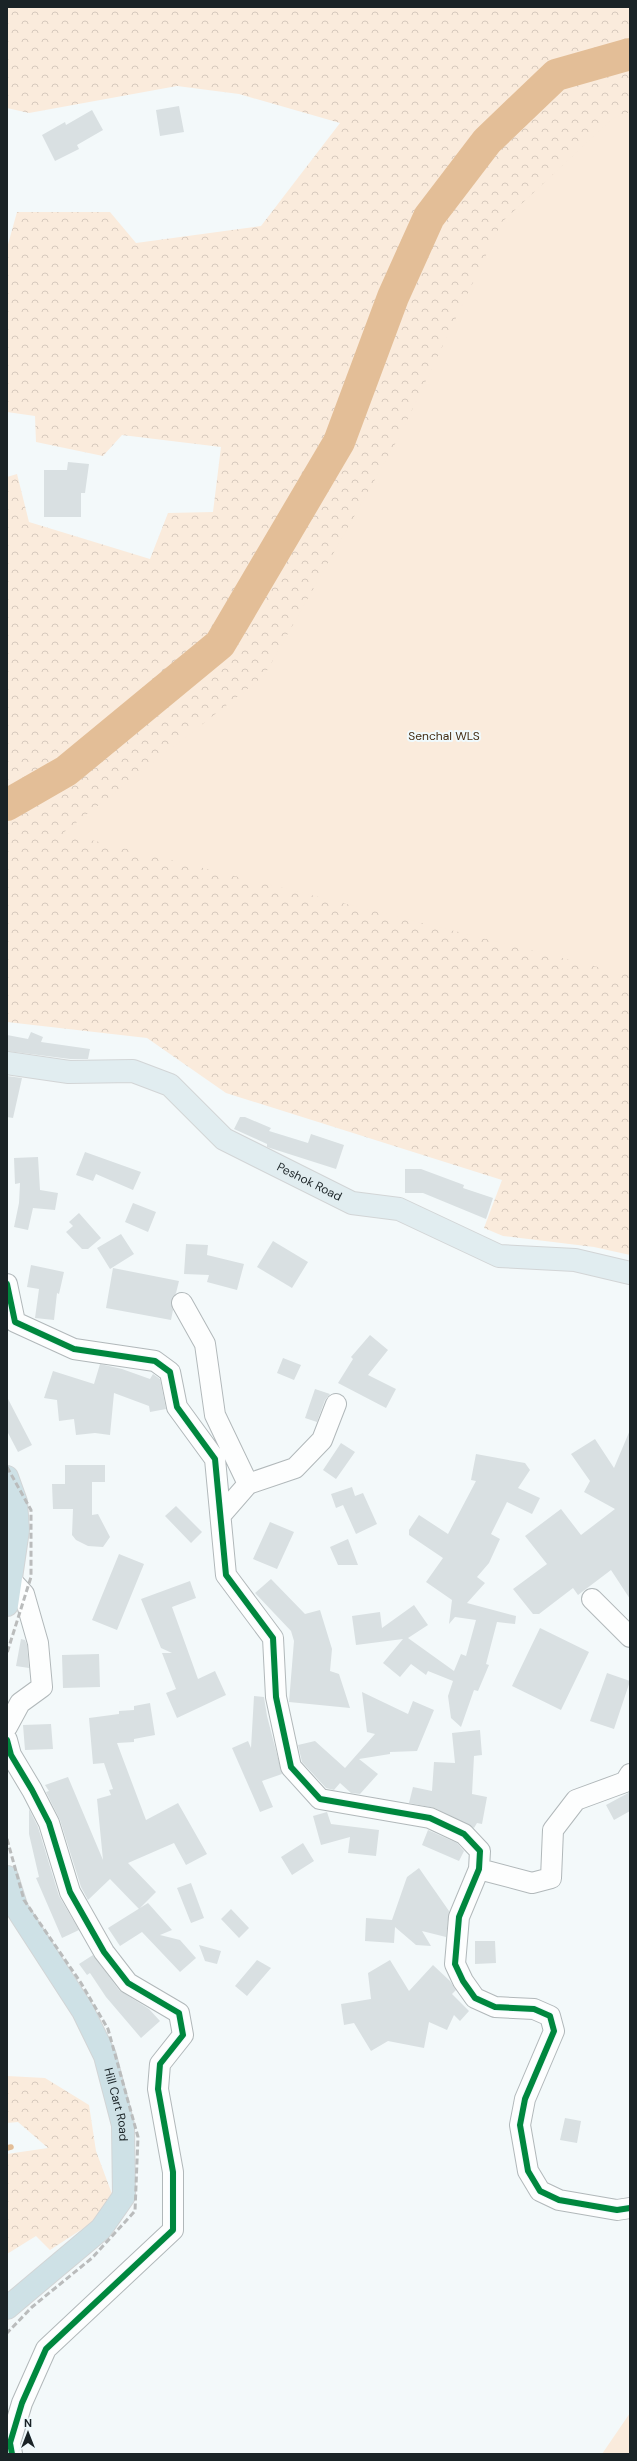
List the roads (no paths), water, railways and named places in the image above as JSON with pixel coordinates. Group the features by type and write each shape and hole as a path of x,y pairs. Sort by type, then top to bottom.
{"highway":[{"path":"7,1477 16,1502 18,1530 7,1605"},
{"name":"Hill Cart Road","path":"7,1877 17,1910 83,2011 104,2056 123,2125 124,2196 101,2228 7,2308"}],"main road":[{"name":"Peshok Road","path":"7,1063 69,1072 133,1071 170,1085 224,1139 352,1203 400,1209 499,1256 575,1260 630,1273"}],"street":[{"path":"7,1284 15,1322 74,1349 155,1361 170,1372 178,1407 215,1459 226,1575 273,1638 276,1697 291,1767 320,1799 430,1818 464,1834 480,1852 479,1869 459,1917 455,1964 460,1976 475,1998 495,2007 534,2008 550,2016 554,2031 525,2099 521,2119 520,2125 528,2171 540,2191 559,2200 617,2210 630,2208"},
{"path":"182,1303 205,1344 215,1415 248,1484"},
{"path":"220,1515 248,1484 295,1468 322,1440 336,1404"},
{"path":"7,1727 20,1703 42,1687 38,1643 24,1594 11,1580"},
{"path":"592,1599 630,1638"},
{"path":"7,1740 11,1755 32,1790 49,1823 70,1892 104,1952 128,1983 179,2014 183,2036 160,2064 158,2089 173,2172 173,2230 46,2349 22,2402 10,2443 12,2454"},
{"path":"479,1869 532,1883 551,1878 553,1830 576,1800 625,1782 630,1774"}],"waterway":[{"path":"7,805 66,771 220,644 339,442 393,297 429,217 487,141 556,75 630,54"},
{"path":"7,2148 11,2147"}],"railway":[{"path":"7,1467 31,1510 31,1577 7,1653"},
{"path":"7,1839 24,1900 81,1983 108,2029 138,2137 135,2211 92,2258 32,2307 7,2333"}],"park label":[{"name":"Senchal WLS","path":"444,736"}]}
